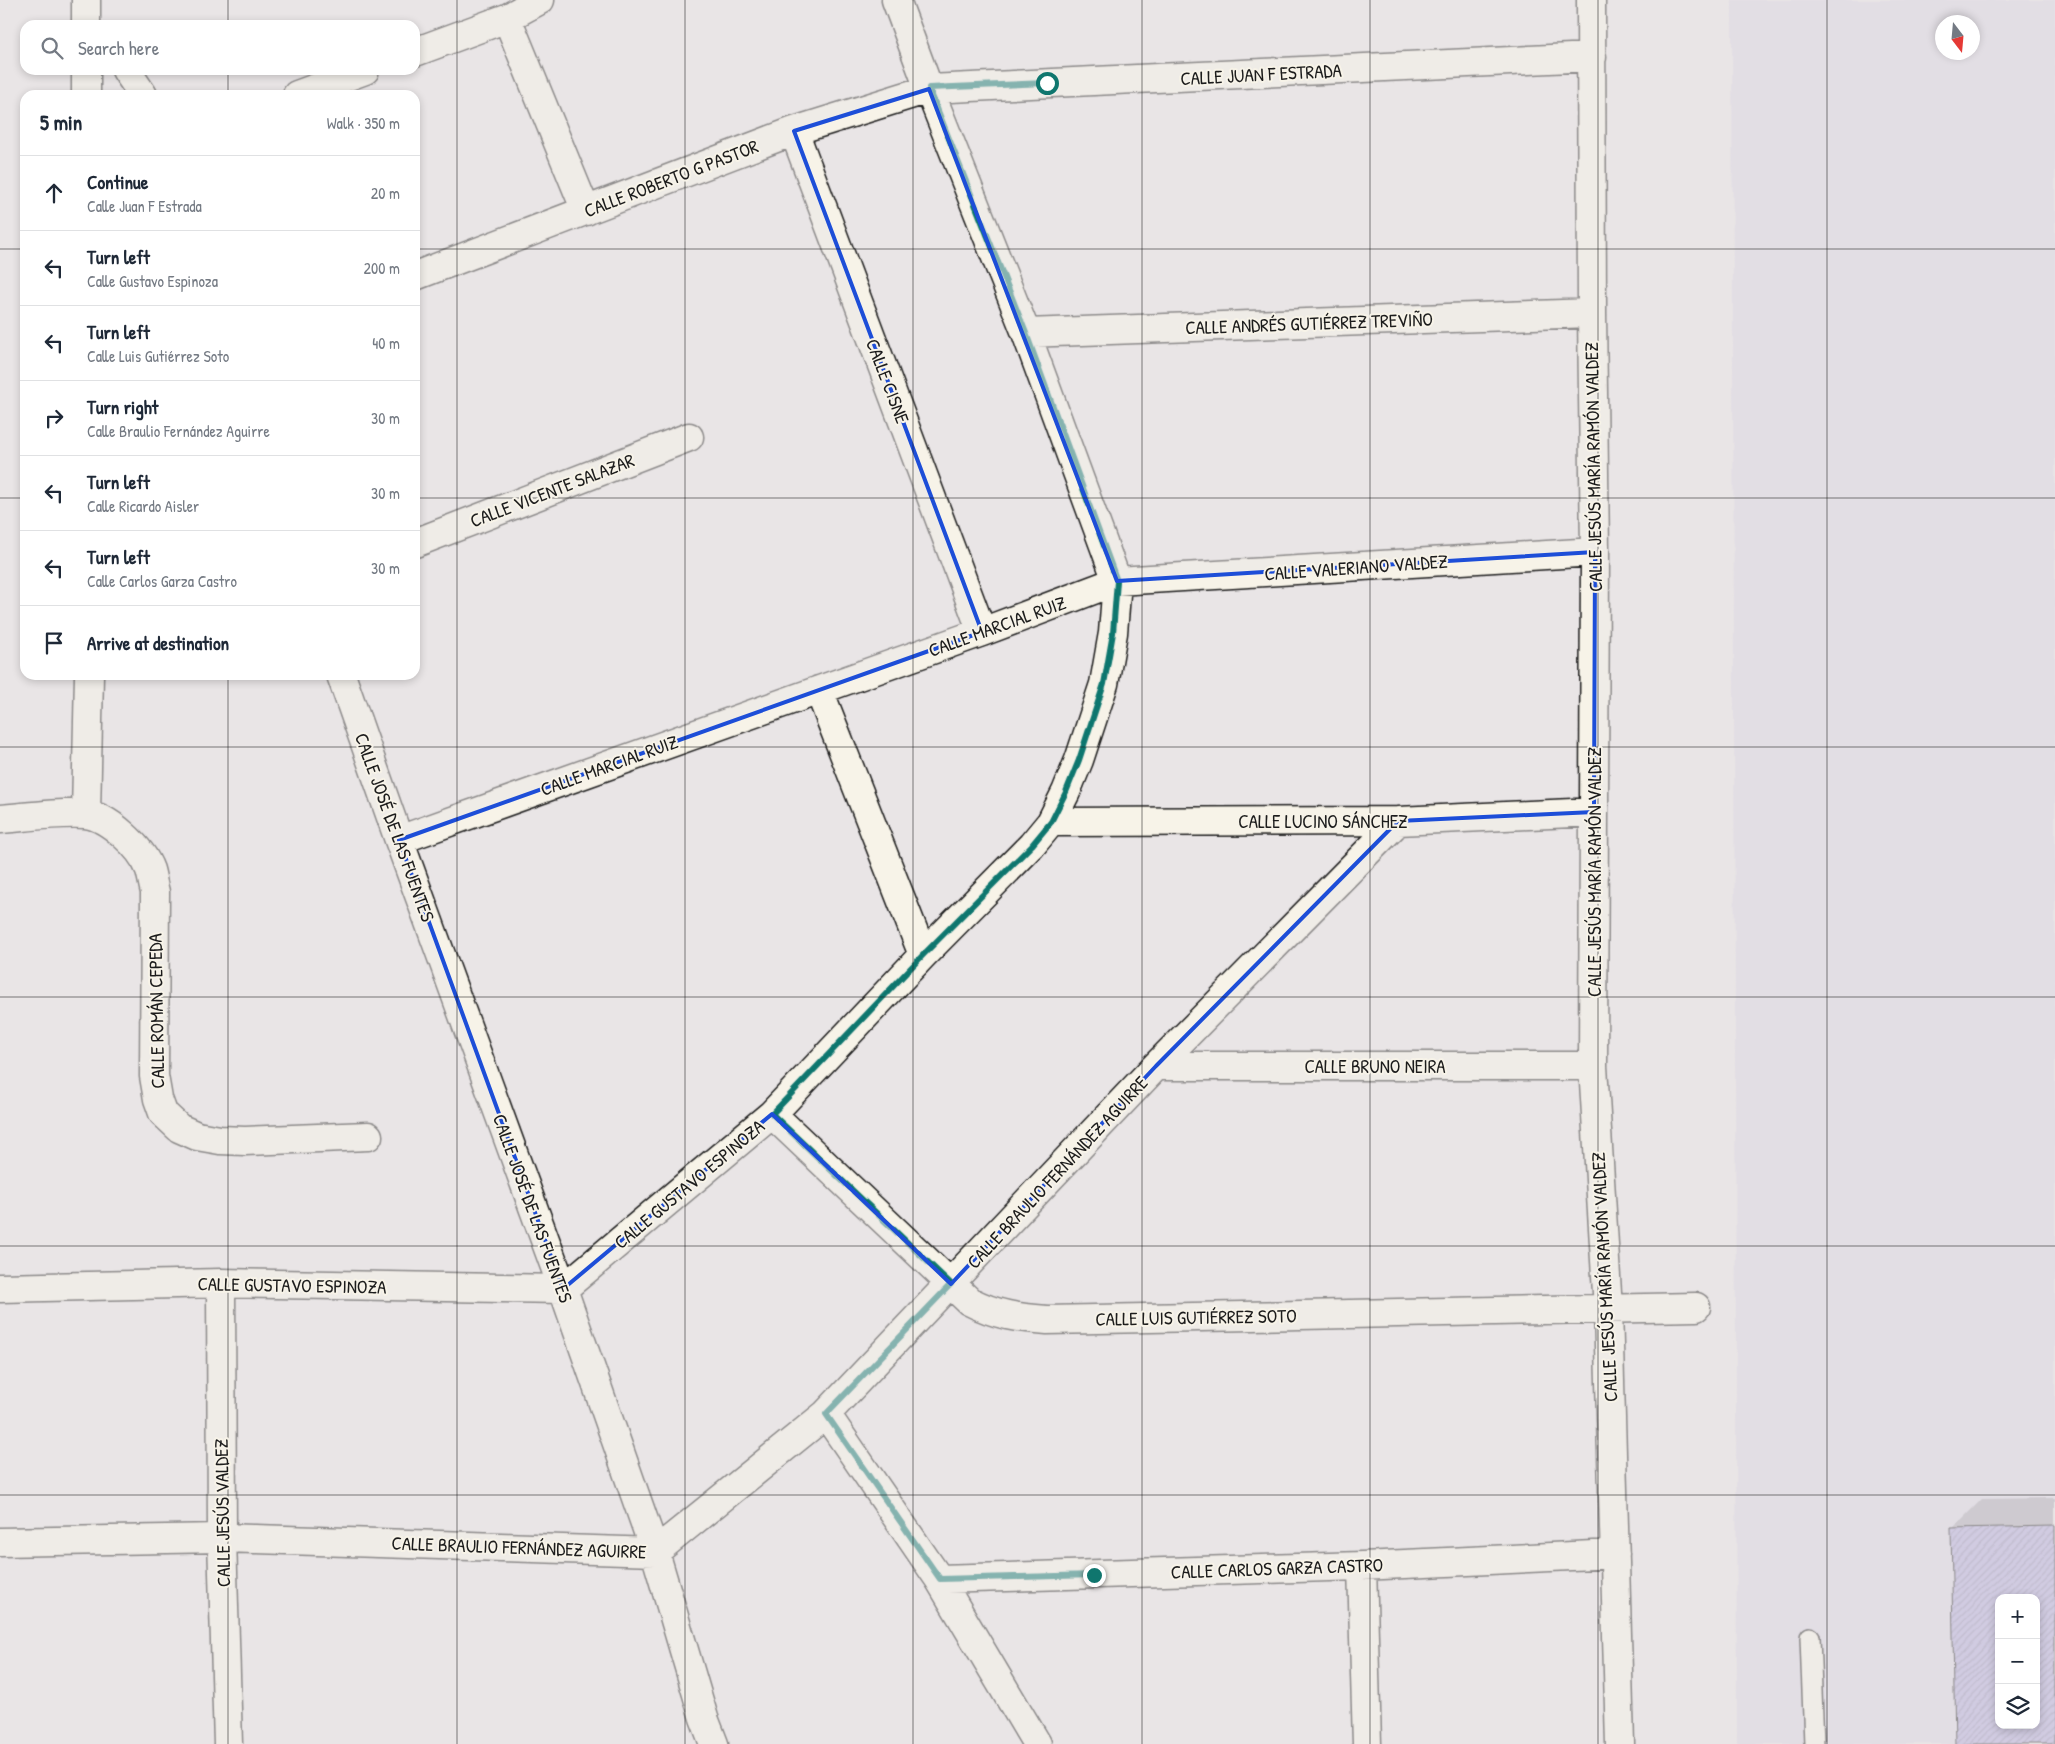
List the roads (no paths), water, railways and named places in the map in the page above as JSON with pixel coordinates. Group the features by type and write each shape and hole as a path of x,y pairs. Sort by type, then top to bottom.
{"street":[{"path":"420,50 507,18 540,0"},
{"name":"CALLE GUSTAVO ESPINOZA","path":"0,1288 221,1283 563,1290 772,1114 923,955 1032,845 1051,822 1079,760 1104,684 1113,633 1117,581 1026,333 896,0"},
{"name":"CALLE JESÚS MARÍA RAMÓN VALDEZ","path":"1591,0 1595,552 1593,1066 1608,1309 1620,1744"},
{"path":"507,18 586,211"},
{"name":"CALLE JUAN F ESTRADA","path":"929,88 1592,57"},
{"path":"86,75 86,90"},
{"path":"129,75 140,90"},
{"path":"311,90 351,75"},
{"name":"CALLE ROBERTO G PASTOR","path":"420,274 794,131 929,88"},
{"name":"CALLE CISNE","path":"794,131 982,632"},
{"name":"CALLE ANDRÉS GUTIÉRREZ TREVIÑO","path":"1026,333 1592,313"},
{"name":"CALLE VICENTE SALAZAR","path":"420,541 689,438"},
{"name":"CALLE VALERIANO VALDEZ","path":"1117,581 1595,552"},
{"name":"CALLE MARCIAL RUIZ","path":"399,840 982,632 1117,581"},
{"path":"86,814 89,680"},
{"name":"CALLE JOSÉ DE LAS FUENTES","path":"343,680 563,1290 655,1552 704,1718 714,1744"},
{"path":"819,690 923,955"},
{"name":"CALLE LUCINO SÁNCHEZ","path":"1051,822 1398,821 1594,812"},
{"name":"CALLE ROMÁN CEPEDA","path":"0,819 86,814 106,822 125,836 138,849 150,869 154,892 154,1076 158,1099 163,1113 179,1128 196,1136 220,1140 245,1141 368,1136"},
{"name":"CALLE BRAULIO FERNÁNDEZ AGUIRRE","path":"0,1542 222,1538 655,1552 826,1414 1156,1066 1398,821"},
{"name":"CALLE BRUNO NEIRA","path":"1156,1066 1593,1066"},
{"name":"CALLE LUIS GUTIÉRREZ SOTO","path":"772,1114 970,1302 986,1310 1010,1317 1047,1320 1696,1307"},
{"name":"CALLE JESÚS VALDEZ","path":"221,1283 222,1538 228,1744"},
{"path":"826,1414 940,1579 1037,1744"},
{"name":"CALLE CARLOS GARZA CASTRO","path":"940,1579 1362,1566 1615,1554"},
{"path":"1362,1566 1367,1744"}],"lane":[{"path":"1810,1637 1814,1744"}]}
